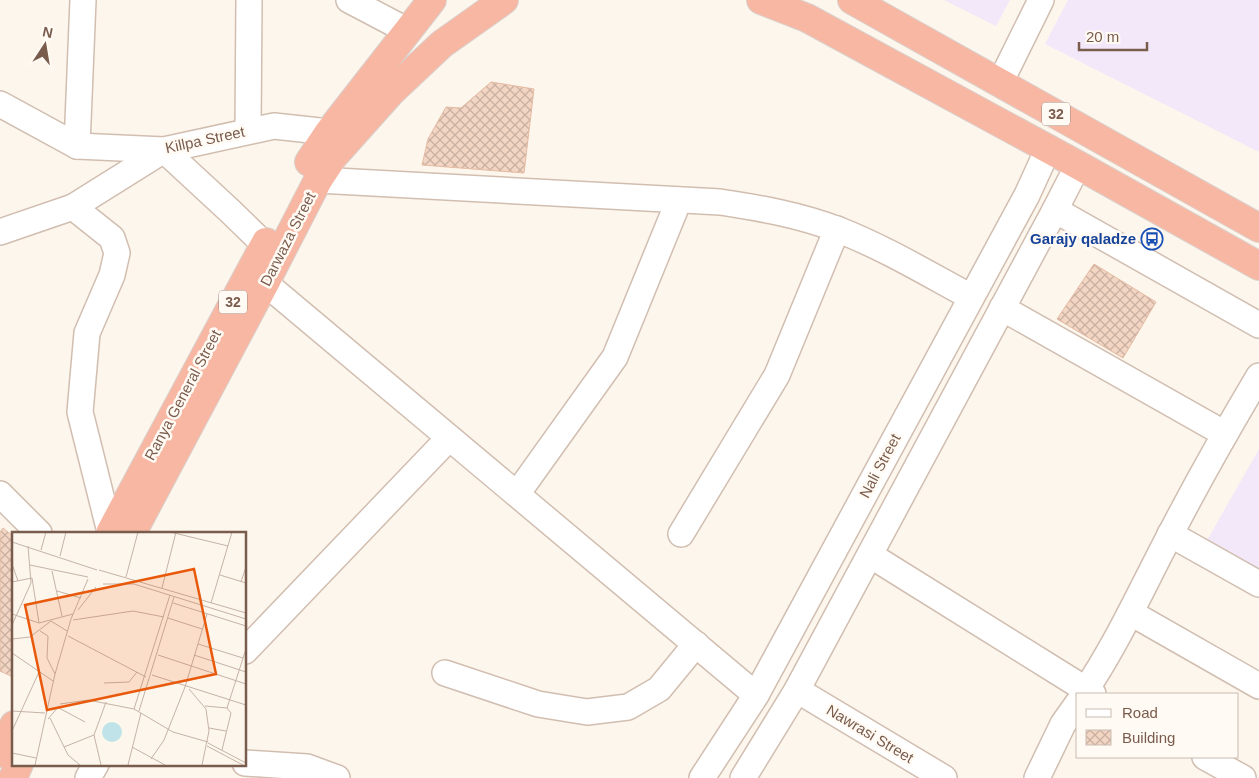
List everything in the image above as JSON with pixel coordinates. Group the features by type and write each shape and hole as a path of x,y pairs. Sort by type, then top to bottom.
{"highway":[{"name":"32","path":"381,86 408,31 432,0"},
{"name":"32","path":"381,86 504,0"},
{"name":"32","path":"761,0 807,18 1259,266"},
{"name":"32","path":"852,0 1259,228"},
{"name":"Ranya General Street","path":"118,532 305,168 329,132 381,86"},
{"name":"Darwaza Street","path":"118,532 265,283 318,180 381,86"},
{"path":"0,753 12,729"},
{"path":"13,778 18,766"}],"street":[{"path":"77,146 83,0"},
{"path":"248,131 249,0"},
{"path":"349,0 408,31"},
{"path":"1000,83 1041,0"},
{"name":"Killpa Street","path":"0,104 77,146 164,150 274,126 329,132"},
{"name":"Nali Street","path":"702,778 756,695 972,298 1027,195 1048,149"},
{"path":"0,232 73,207 164,150 265,245"},
{"path":"743,778 797,690 1078,165"},
{"path":"318,180 720,202 760,208 799,217 837,229 869,243 972,298"},
{"path":"516,494 615,357 680,200"},
{"path":"73,207 112,238 117,252 112,275 87,333 80,412 117,532"},
{"path":"1055,210 1259,324"},
{"path":"681,534 777,375 837,229"},
{"path":"265,283 756,695"},
{"path":"1002,308 1225,434"},
{"path":"1086,693 1131,613 1170,534 1259,376"},
{"path":"246,650 449,438"},
{"path":"0,494 38,532"},
{"path":"1170,534 1259,584"},
{"path":"870,555 1082,693"},
{"path":"1131,613 1259,686"},
{"path":"444,672 538,704 587,712 628,707 659,689 696,644"},
{"name":"Nawrasi Street","path":"797,690 944,778"},
{"path":"1037,778 1063,724 1076,707"},
{"path":"1207,758 1244,778"},
{"path":"246,763 307,767 336,778"},
{"path":"88,778 95,766"}],"shaded area":[{"path":"944,0 1010,0 996,26"},
{"path":"1068,0 1259,0 1259,152 1045,44"},
{"path":"1259,449 1259,573 1206,542"}],"building":[{"path":"491,82 534,89 524,173 422,165 428,139 446,107 461,108"},
{"path":"1094,264 1156,302 1123,358 1057,319"},
{"path":"3,528 12,535 11,676 0,671 0,532"}],"place":[{"name":"Garajy qaladze","path":"1152,239"}]}
